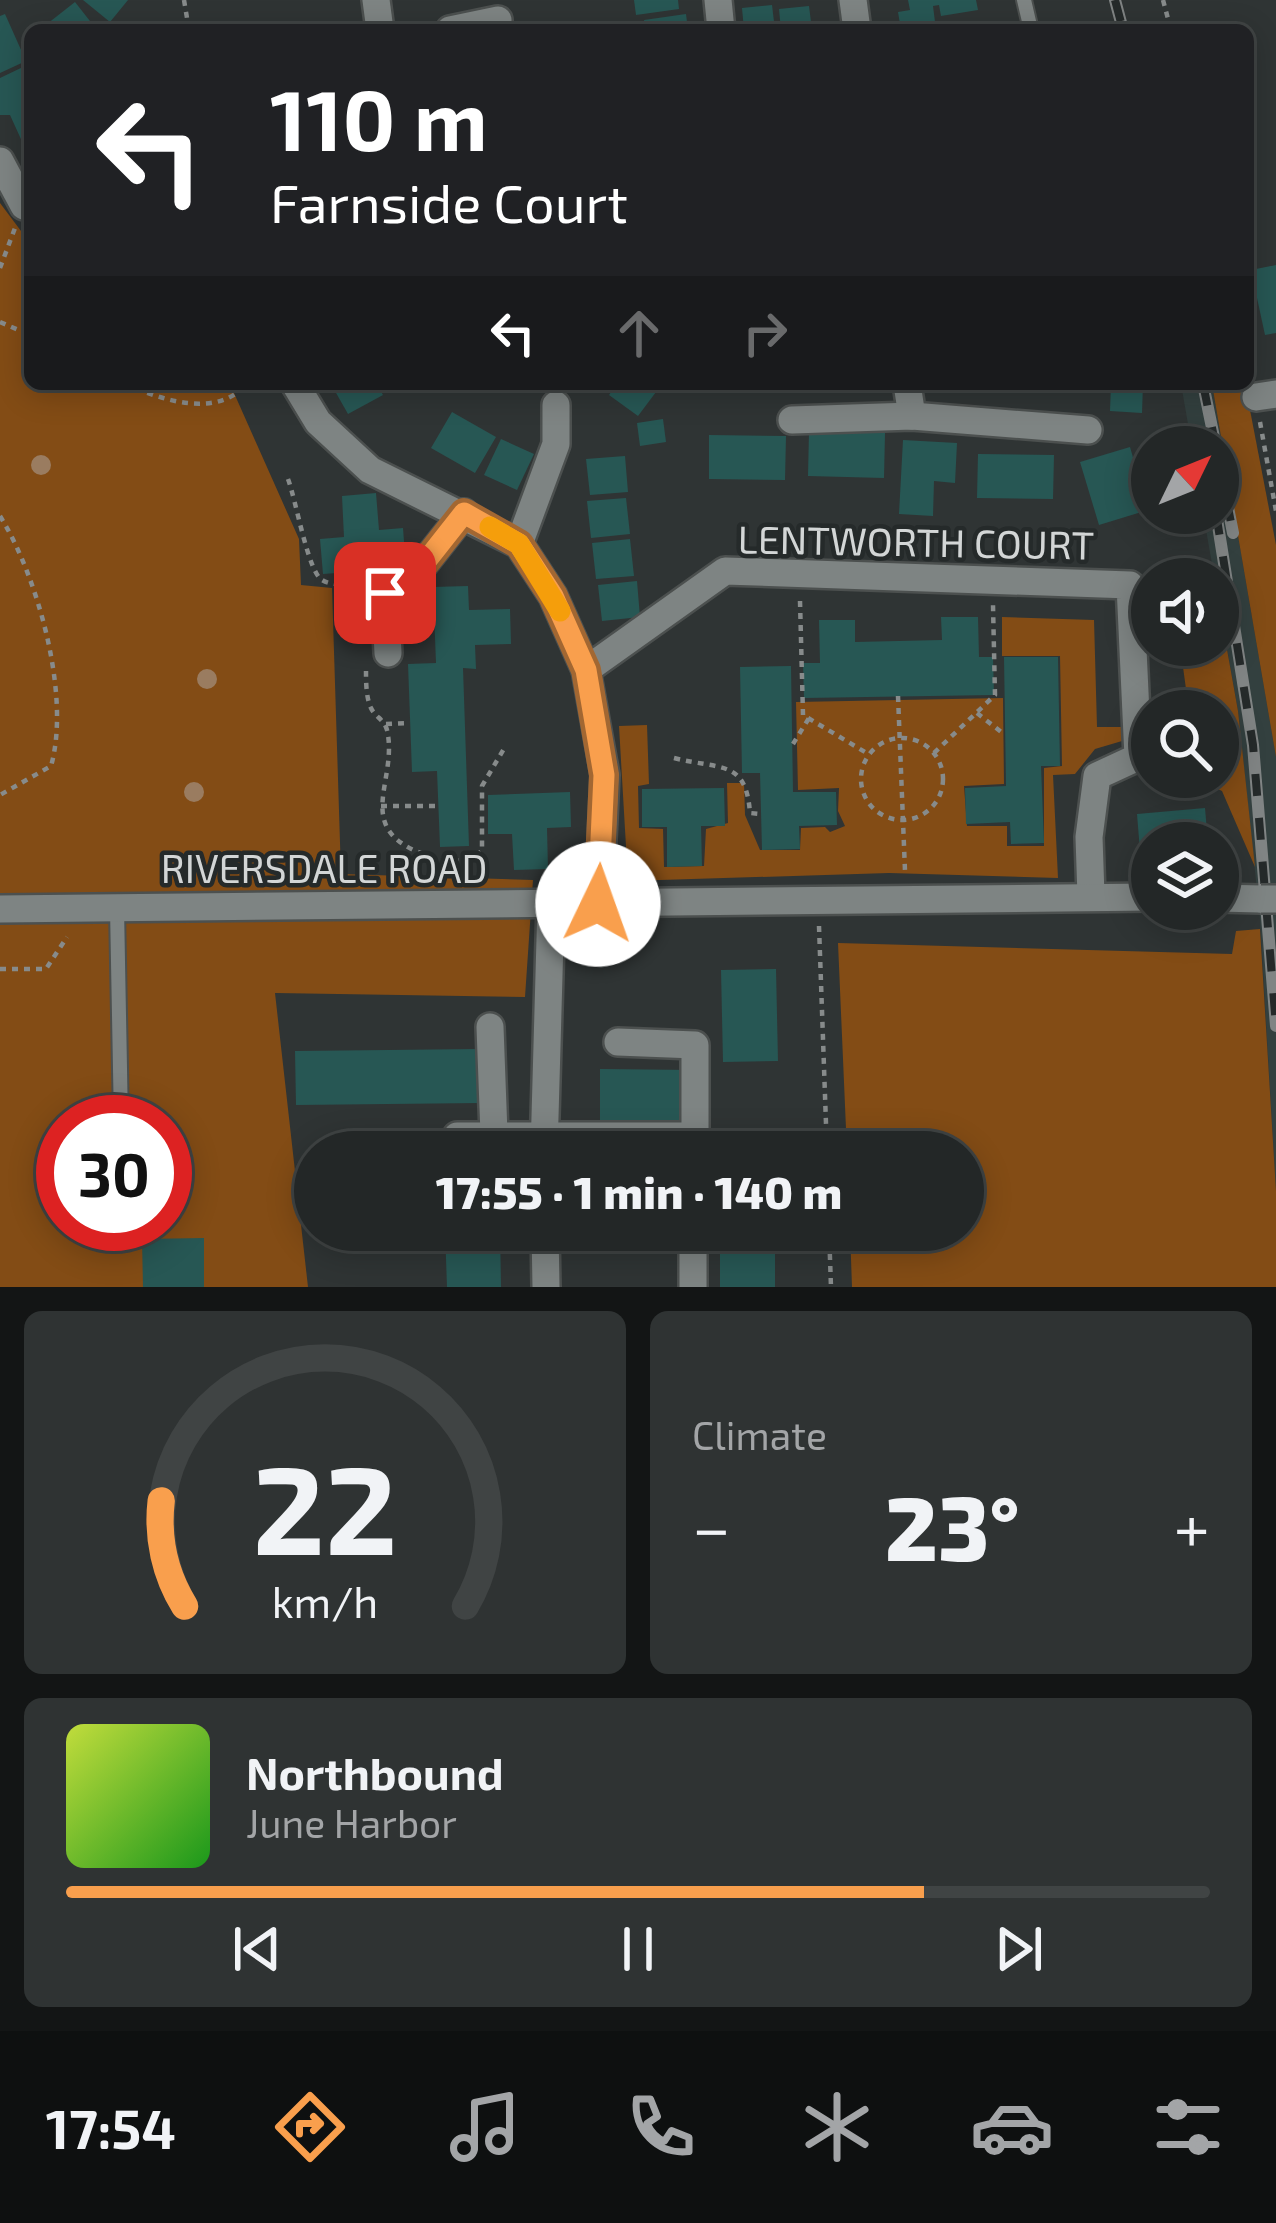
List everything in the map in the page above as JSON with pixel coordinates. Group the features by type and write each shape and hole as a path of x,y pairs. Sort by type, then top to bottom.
{"street":[{"path":"479,24 498,20"},
{"path":"0,161 24,206"},
{"path":"299,390 318,422 370,470 519,544 553,596 586,670 604,775 598,904"},
{"path":"909,390 912,416"},
{"path":"519,544 556,444 556,405"},
{"path":"792,420 912,416 1088,430"},
{"path":"388,653 385,593 408,584 464,513"},
{"name":"LENTWORTH COURT","path":"586,670 725,571 1130,585 1138,758 1096,776 1089,837 1091,896"},
{"name":"RIVERSDALE ROAD","path":"0,909 1131,897"},
{"path":"544,1131 551,904"},
{"path":"490,1027 494,1131"},
{"path":"618,1042 695,1045 695,1131"},
{"path":"545,1251 546,1287"},
{"path":"693,1251 693,1287"}],"lane":[{"path":"117,908 120,1095"}],"path":[{"path":"0,268 24,206"},
{"path":"143,390 192,406 236,397 242,390"},
{"path":"1266,396 1276,511"},
{"path":"288,479 306,534 309,567 318,578 385,593"},
{"path":"0,516 39,614 55,675 60,734 51,766 0,796"},
{"path":"800,574 802,715 870,755"},
{"path":"934,753 995,694 993,583"},
{"path":"388,653 364,672 371,709 386,724 410,723"},
{"path":"898,696 904,900"},
{"path":"977,712 1005,735"},
{"path":"793,744 809,718"},
{"path":"386,724 381,806 387,829 410,849 434,859 470,860 482,850 482,786 505,747"},
{"path":"899,738 913,739 934,753 944,778 936,803 915,818 902,820 876,811 867,800 862,773 870,755 899,738"},
{"path":"674,758 738,772 748,783 750,813 761,814"},
{"path":"381,806 439,806"},
{"path":"819,903 825,1131"},
{"path":"0,969 46,969 86,908"},
{"path":"830,1251 831,1287"}],"shaded area":[{"path":"0,203 24,235 24,390 233,390 299,539 301,585 332,588 341,874 533,880 525,997 275,993 294,1162 294,1251 304,1251 308,1287 0,1287"},
{"path":"1182,390 1213,390 1219,426 1188,426"},
{"path":"1213,390 1246,390 1276,545 1276,757 1238,534 1239,426 1219,426"},
{"path":"1207,534 1238,534 1276,757 1276,1191 1260,919 1239,690 1234,690 1230,666 1239,666 1239,558 1211,558"},
{"path":"1002,617 1094,620 1097,727 1121,727 1122,741 1095,749 1075,774 1053,775 1058,878 889,873 628,881 619,726 647,725 649,784 638,786 639,828 663,829 664,867 704,866 706,829 728,823 727,783 744,783 745,815 760,850 800,850 801,828 825,827 830,832 845,826 838,811 839,788 798,790 796,702 1003,698 1004,784 964,786 967,826 1007,826 1007,846 1044,846 1044,768 1062,766 1060,656 1002,656"},
{"path":"1183,666 1230,666 1234,690 1186,690"},
{"path":"1239,720 1255,867 1225,798 1239,798"},
{"path":"1260,929 1276,1191 1276,1287 852,1287 851,1251 984,1251 984,1131 846,1131 838,943 1232,954 1236,931"}],"building":[{"path":"83,0 128,0 110,22"},
{"path":"634,0 678,0 679,9 636,15"},
{"path":"908,0 976,0 978,10 941,16 939,5 933,6 935,24 900,24 898,12 910,10"},
{"path":"75,2 92,24 47,24"},
{"path":"772,5 774,24 743,24 742,8"},
{"path":"809,6 811,24 780,24 779,9"},
{"path":"5,14 24,62 0,73 0,16"},
{"path":"686,14 687,24 644,24 644,20"},
{"path":"24,69 24,146 10,115 0,115 0,78"},
{"path":"1276,265 1276,333 1265,335 1254,269"},
{"path":"334,390 380,390 383,395 348,414"},
{"path":"613,390 658,390 638,416 609,395"},
{"path":"1111,390 1143,390 1142,413 1110,411"},
{"path":"452,412 496,437 475,473 431,448"},
{"path":"663,419 666,442 640,446 637,423"},
{"path":"809,432 885,433 884,478 808,476"},
{"path":"709,435 786,436 785,480 709,479"},
{"path":"501,439 534,454 517,490 484,475"},
{"path":"903,440 957,443 955,483 934,481 933,516 899,514"},
{"path":"1130,447 1131,515 1099,525 1080,462"},
{"path":"978,454 1054,455 1053,499 977,498"},
{"path":"625,456 628,492 590,495 586,459"},
{"path":"376,493 379,530 403,528 406,568 323,574 320,539 344,537 342,496"},
{"path":"626,498 630,534 591,538 587,501"},
{"path":"630,539 634,576 596,579 592,543"},
{"path":"637,581 640,617 602,621 598,585"},
{"path":"468,586 469,610 510,609 511,644 475,645 476,669 463,668 469,846 440,847 437,771 412,772 408,664 436,663 433,587"},
{"path":"941,617 978,617 979,657 993,657 994,695 804,698 803,663 820,663 819,620 855,620 855,642 942,640"},
{"path":"1004,657 1058,657 1060,766 1041,766 1044,843 1011,844 1010,822 966,824 965,788 1006,786"},
{"path":"791,666 793,792 836,792 837,825 799,826 800,849 762,850 760,773 742,773 740,667"},
{"path":"724,788 725,826 701,826 702,866 667,867 667,827 642,827 642,789"},
{"path":"570,792 571,827 547,828 548,869 514,870 512,834 488,834 488,795"},
{"path":"1205,808 1206,822 1138,822 1137,814"},
{"path":"776,969 778,1061 723,1062 721,970"},
{"path":"480,1049 481,1103 296,1105 295,1051"},
{"path":"600,1069 693,1070 692,1125 600,1124"},
{"path":"192,1238 204,1238 204,1287 143,1287 142,1251 192,1251"},
{"path":"446,1251 500,1251 501,1287 447,1287"},
{"path":"720,1251 775,1251 775,1287 720,1287"}],"railway":[{"path":"1115,0 1121,24"},
{"path":"1204,390 1212,426"},
{"path":"1219,534 1253,745 1276,1026"}],"slow traffic":[{"path":"490,527 519,544 560,611"}],"route":[{"path":"385,593 408,584 464,513 519,544 553,596 586,670 604,775 598,904"}]}
